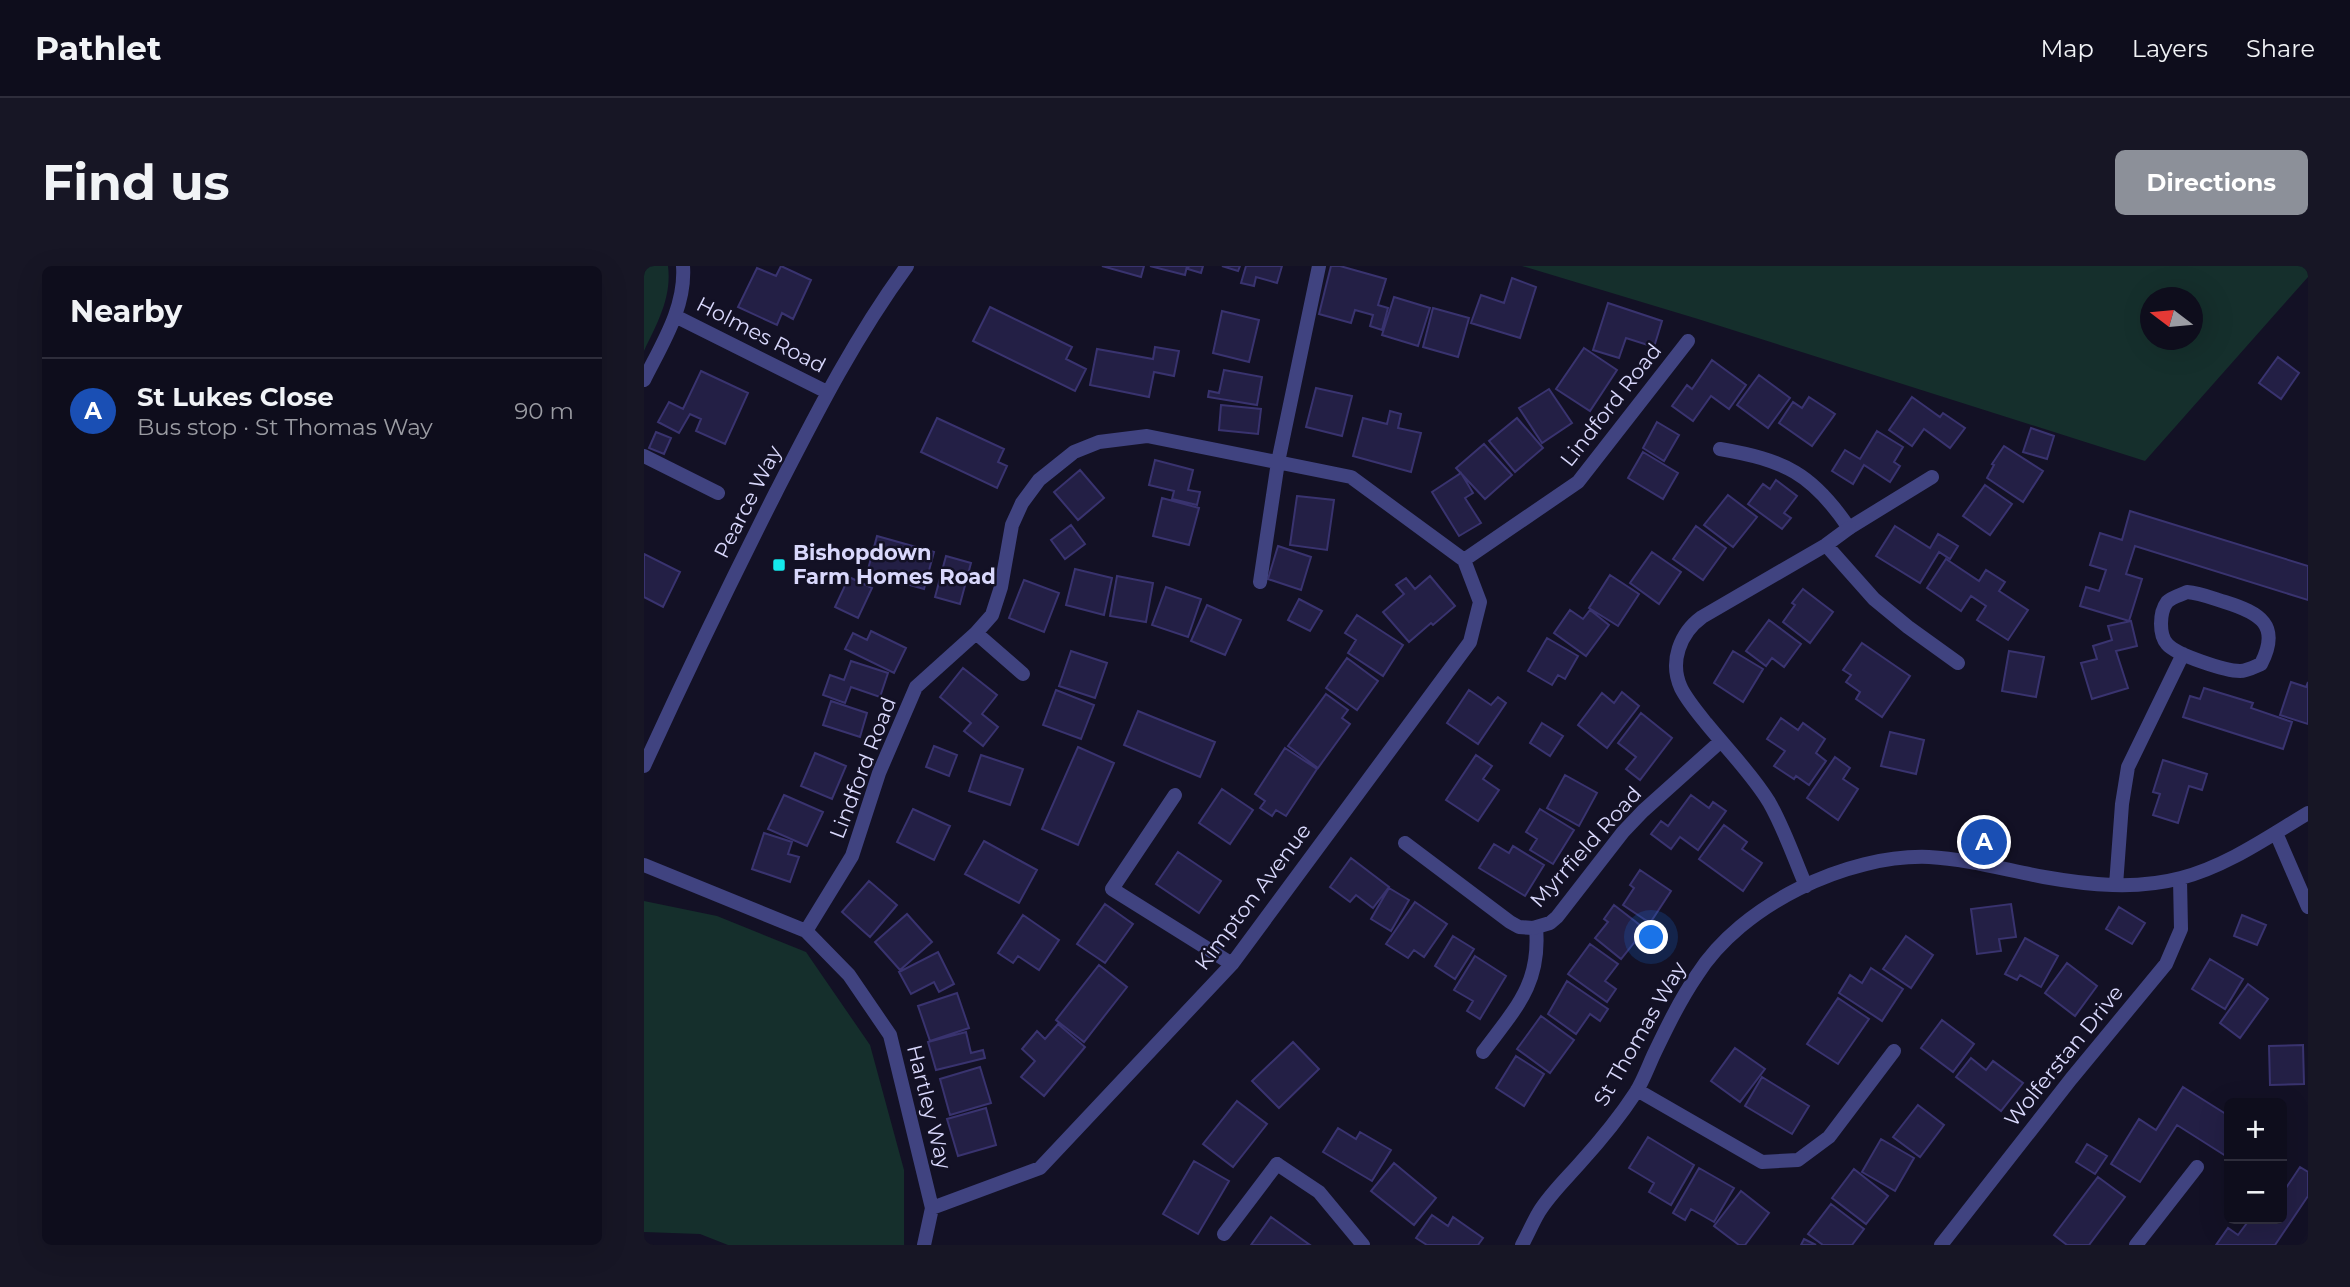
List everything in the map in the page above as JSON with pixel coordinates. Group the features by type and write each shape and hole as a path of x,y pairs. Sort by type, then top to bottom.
{"street":[{"name":"Holmes Road","path":"644,380 676,316 682,291 683,266"},
{"name":"Pearce Way","path":"644,766 738,566 827,392 907,266"},
{"path":"1260,582 1278,461 1319,266"},
{"name":"Holmes Road","path":"676,316 827,392"},
{"name":"Lindford Road","path":"807,931 852,856 879,774 916,687 992,615 1001,587 1012,525 1022,503 1039,480 1074,452 1099,442 1147,436 1351,477 1464,560 1578,482 1688,341"},
{"path":"1720,449 1768,458 1806,477 1823,493 1849,528"},
{"path":"644,456 718,493"},
{"path":"1805,886 1770,803 1681,688 1677,657 1684,634 1702,617 1826,545 1932,477"},
{"path":"1826,545 1874,599 1958,663"},
{"name":"Kimpton Avenue","path":"932,1208 1040,1168 1233,964 1470,642 1479,602 1464,560"},
{"path":"2187,592 2244,608 2256,614 2268,629 2270,640 2267,653 2261,664 2250,669 2229,669 2183,654 2169,647 2161,628 2162,614 2168,602 2187,592"},
{"path":"976,633 1023,674"},
{"path":"2116,885 2127,767 2183,654"},
{"name":"Myrrfield Road","path":"1405,843 1510,922 1519,927 1536,928 1557,917 1636,818 1721,741"},
{"path":"1175,795 1112,890 1233,964"},
{"name":"St Thomas Way","path":"1522,1245 1539,1211 1596,1145 1637,1090 1682,1000 1713,952 1776,901 1834,874 1882,860 1930,857 2061,880 2116,885 2180,879 2226,860 2308,813"},
{"path":"2276,833 2308,907"},
{"name":"Hartley Way","path":"644,865 807,931 849,975 890,1035 932,1208 924,1245"},
{"name":"Wolferstan Drive","path":"1941,1245 2071,1079 2166,964 2181,929 2180,879"},
{"path":"1483,1052 1532,981 1538,947 1536,928"},
{"path":"1637,1090 1762,1162 1798,1160 1829,1137 1894,1051"},
{"path":"1224,1234 1277,1164 1319,1192 1363,1245"},
{"path":"2136,1245 2197,1167"}],"green space":[{"path":"644,266 668,266 669,278 666,300 644,351"},
{"path":"1522,266 2308,266 2308,277 2145,461"},
{"path":"644,901 717,916 806,952 870,1045 904,1170 904,1245 728,1245 700,1234 644,1232"}],"building":[{"path":"781,266 811,280 793,319 782,313 777,325 738,307 757,268 776,276"},
{"path":"1102,266 1144,266 1141,277"},
{"path":"1150,266 1187,266 1185,275"},
{"path":"1189,266 1203,266 1201,273 1188,269"},
{"path":"1222,266 1240,266 1238,271"},
{"path":"1246,266 1282,266 1277,283 1256,277 1254,286 1241,283"},
{"path":"1331,266 1386,279 1378,305 1388,308 1382,330 1370,326 1373,315 1355,310 1351,323 1319,314"},
{"path":"1512,278 1536,287 1520,338 1471,323 1481,295 1504,303"},
{"path":"1394,297 1430,308 1418,346 1382,335"},
{"path":"1608,303 1662,321 1654,347 1626,338 1619,358 1593,350"},
{"path":"990,307 1072,347 1066,359 1086,369 1075,391 973,341"},
{"path":"1433,308 1469,318 1458,357 1423,347"},
{"path":"1222,311 1259,320 1249,362 1213,353"},
{"path":"1155,347 1179,351 1174,376 1154,372 1149,397 1090,385 1097,349 1153,359"},
{"path":"1584,348 1617,370 1590,411 1556,389"},
{"path":"2278,357 2299,373 2281,399 2259,383"},
{"path":"1712,360 1746,385 1729,409 1711,396 1693,421 1672,406 1687,385 1692,389"},
{"path":"1224,370 1262,377 1257,405 1208,397 1209,391 1219,393"},
{"path":"701,371 748,393 725,444 696,431 701,419 690,414 679,433 658,422 669,402 683,409"},
{"path":"1759,375 1790,398 1768,428 1737,405"},
{"path":"1316,388 1352,396 1342,436 1306,427"},
{"path":"1549,389 1572,423 1542,443 1519,408"},
{"path":"1809,397 1835,414 1812,446 1779,423 1793,402 1802,408"},
{"path":"1912,397 1940,417 1943,413 1965,428 1950,448 1924,429 1912,446 1889,430"},
{"path":"1221,405 1261,409 1258,434 1219,430"},
{"path":"1390,411 1401,414 1398,428 1421,433 1411,472 1353,456 1363,418 1387,424"},
{"path":"937,418 1004,449 998,462 1007,466 997,488 921,452"},
{"path":"1517,418 1543,448 1515,472 1489,441"},
{"path":"1657,422 1679,435 1664,461 1643,448"},
{"path":"2031,428 2054,436 2047,459 2023,452"},
{"path":"1877,431 1903,447 1894,462 1900,466 1890,482 1864,465 1853,484 1832,471 1845,450 1860,459"},
{"path":"656,432 671,438 664,454 649,448"},
{"path":"1484,444 1512,475 1485,499 1456,468"},
{"path":"2004,446 2043,471 2023,502 1987,478 1994,465 1992,464"},
{"path":"1643,452 1678,473 1663,499 1628,478"},
{"path":"1155,460 1193,470 1188,490 1200,492 1197,505 1172,499 1174,491 1149,485"},
{"path":"1080,470 1104,498 1078,520 1054,492"},
{"path":"1461,473 1473,493 1465,498 1481,523 1459,536 1432,492"},
{"path":"1776,480 1797,496 1784,513 1791,518 1782,529 1748,504 1763,484 1770,489"},
{"path":"1985,485 2012,504 1990,535 1963,516"},
{"path":"1728,495 1757,517 1733,547 1704,525"},
{"path":"1297,496 1334,500 1327,550 1290,545"},
{"path":"1162,498 1199,508 1189,545 1153,536"},
{"path":"2130,511 2308,566 2308,600 2135,546 2126,574 2142,579 2129,621 2080,606 2086,587 2099,591 2106,570 2090,565 2100,533 2122,540"},
{"path":"1071,525 1085,544 1065,559 1051,540"},
{"path":"1696,526 1726,548 1703,580 1673,559"},
{"path":"1895,526 1930,548 1938,534 1958,546 1950,559 1939,552 1920,583 1876,556"},
{"path":"877,536 934,552 924,589 867,573"},
{"path":"1278,546 1311,557 1301,590 1268,579"},
{"path":"1652,552 1681,572 1659,604 1630,583"},
{"path":"644,554 680,572 663,607 644,597"},
{"path":"946,556 971,563 960,604 935,597"},
{"path":"1946,559 1979,581 1986,570 2005,582 1999,591 2028,610 2008,640 1977,620 1986,606 1971,596 1961,611 1927,588"},
{"path":"1075,569 1112,578 1104,615 1066,605"},
{"path":"1610,575 1639,594 1618,626 1589,608"},
{"path":"1117,576 1153,583 1146,622 1110,616"},
{"path":"1430,576 1455,606 1409,642 1383,612 1404,594 1396,585 1406,578 1415,589"},
{"path":"849,577 872,588 858,618 835,607"},
{"path":"1024,580 1059,593 1044,632 1009,618"},
{"path":"1166,587 1201,599 1188,637 1152,625"},
{"path":"1803,589 1833,612 1810,643 1783,622 1795,605 1792,603"},
{"path":"1299,599 1322,611 1310,631 1288,620"},
{"path":"1207,605 1241,620 1225,655 1191,641"},
{"path":"1570,610 1583,619 1590,610 1609,625 1586,656 1554,633"},
{"path":"1357,615 1403,645 1383,676 1348,653 1356,640 1345,633"},
{"path":"1769,620 1801,644 1784,667 1772,658 1766,666 1746,651"},
{"path":"2131,621 2137,646 2116,651 2128,688 2092,699 2081,663 2097,659 2093,646 2112,640 2108,626"},
{"path":"871,631 906,648 894,673 845,649 853,633 867,640"},
{"path":"1547,638 1578,656 1565,679 1558,675 1552,685 1528,671"},
{"path":"1862,643 1910,676 1882,717 1856,699 1860,692 1846,682 1851,675 1843,670"},
{"path":"1071,651 1107,663 1095,698 1059,686"},
{"path":"1733,651 1763,669 1743,702 1714,683"},
{"path":"2009,651 2044,657 2036,697 2002,691"},
{"path":"1347,658 1378,681 1357,710 1326,688"},
{"path":"851,661 888,673 880,697 851,687 845,703 823,695 830,675 844,680"},
{"path":"963,668 997,695 982,714 998,727 983,746 964,731 971,723 940,697"},
{"path":"2291,682 2306,687 2308,682 2308,724 2280,715"},
{"path":"2204,688 2253,703 2251,708 2292,722 2283,749 2183,717 2190,696 2200,699"},
{"path":"1056,690 1094,705 1081,739 1043,725"},
{"path":"1469,690 1491,705 1498,697 1506,703 1478,744 1447,723"},
{"path":"1622,692 1639,706 1607,748 1578,725 1602,693 1614,703"},
{"path":"1326,694 1348,710 1342,718 1350,724 1318,768 1288,746"},
{"path":"831,701 867,713 860,737 823,725"},
{"path":"1138,711 1215,742 1200,777 1124,745"},
{"path":"1641,713 1672,738 1640,780 1626,769 1636,757 1618,743"},
{"path":"1781,718 1798,730 1803,723 1825,739 1816,753 1826,761 1809,785 1774,766 1785,751 1767,739"},
{"path":"1542,723 1563,736 1550,756 1530,743"},
{"path":"1890,732 1924,740 1916,774 1881,766"},
{"path":"934,746 957,755 949,776 926,767"},
{"path":"1078,747 1114,763 1078,845 1042,829"},
{"path":"1285,748 1317,769 1286,816 1276,810 1272,816 1260,808 1265,801 1255,794"},
{"path":"815,753 846,766 832,799 801,786"},
{"path":"981,755 1023,769 1010,805 969,791"},
{"path":"1476,755 1492,766 1483,779 1499,790 1478,821 1446,800"},
{"path":"1835,757 1850,768 1843,779 1858,789 1838,820 1807,798"},
{"path":"2163,760 2207,774 2202,790 2189,786 2178,823 2153,815 2160,794 2153,792"},
{"path":"1565,775 1597,793 1579,826 1547,808"},
{"path":"1222,789 1253,810 1230,844 1199,823"},
{"path":"784,795 823,812 807,846 768,829"},
{"path":"1691,795 1709,808 1713,802 1726,811 1698,850 1680,837 1671,849 1651,834 1661,821 1668,826"},
{"path":"913,809 950,826 934,860 897,842"},
{"path":"1540,809 1574,830 1553,864 1530,850 1537,839 1526,832"},
{"path":"1724,825 1747,842 1742,849 1762,863 1743,891 1699,859"},
{"path":"764,833 792,842 788,854 799,857 790,882 752,869"},
{"path":"984,841 1037,870 1019,903 965,874"},
{"path":"1494,844 1509,853 1513,846 1544,865 1525,896 1479,868"},
{"path":"1178,852 1221,881 1199,913 1156,884"},
{"path":"1351,858 1389,887 1373,908 1356,895 1350,902 1330,887"},
{"path":"1640,870 1671,891 1650,923 1623,905 1634,888 1630,885"},
{"path":"869,881 897,905 870,937 842,912"},
{"path":"1389,888 1409,900 1391,931 1371,919"},
{"path":"1415,902 1447,924 1424,957 1414,950 1408,958 1386,944"},
{"path":"1105,904 1133,924 1105,963 1077,944"},
{"path":"2011,904 2016,937 1999,939 2001,951 1977,954 1971,909"},
{"path":"1614,905 1645,929 1621,959 1595,938 1608,922 1604,919"},
{"path":"2119,907 2145,923 2132,944 2106,929"},
{"path":"907,914 932,942 900,970 875,942"},
{"path":"1023,915 1059,940 1039,970 1018,956 1013,963 998,953"},
{"path":"2242,915 2266,925 2257,945 2234,936"},
{"path":"1453,936 1474,949 1455,979 1435,966"},
{"path":"1906,936 1933,955 1911,988 1883,969"},
{"path":"2025,938 2058,956 2041,987 2020,975 2017,980 2005,974"},
{"path":"1590,944 1618,964 1605,981 1616,989 1607,1002 1568,974"},
{"path":"938,952 954,984 939,992 934,982 911,994 899,972"},
{"path":"1475,956 1506,976 1480,1019 1467,1011 1473,1001 1454,990"},
{"path":"2210,959 2243,979 2225,1009 2192,989"},
{"path":"2067,963 2097,986 2075,1016 2045,993"},
{"path":"1099,965 1127,987 1084,1042 1056,1020"},
{"path":"1871,968 1903,989 1882,1021 1839,993 1850,975 1862,983"},
{"path":"1567,981 1608,1009 1600,1021 1590,1014 1576,1034 1548,1014"},
{"path":"2248,984 2268,999 2240,1038 2220,1023"},
{"path":"957,993 969,1028 930,1041 918,1006"},
{"path":"1838,998 1869,1019 1838,1064 1807,1044"},
{"path":"1541,1016 1574,1040 1550,1073 1517,1049"},
{"path":"1942,1020 1974,1044 1953,1072 1921,1048"},
{"path":"1058,1024 1085,1047 1044,1096 1021,1077 1035,1061 1022,1049 1037,1031 1045,1039"},
{"path":"966,1032 971,1053 983,1050 985,1058 936,1070 928,1042"},
{"path":"1293,1042 1319,1069 1279,1108 1252,1081"},
{"path":"2303,1045 2304,1084 2270,1085 2269,1046"},
{"path":"1735,1048 1765,1069 1740,1102 1711,1081"},
{"path":"1516,1056 1544,1074 1524,1106 1496,1088"},
{"path":"1971,1058 1986,1070 1993,1061 2023,1083 2001,1111 1956,1077"},
{"path":"980,1067 991,1103 950,1115 940,1079"},
{"path":"1762,1077 1809,1106 1792,1134 1745,1106"},
{"path":"2183,1087 2224,1113 2224,1155 2177,1125 2140,1182 2111,1164 2139,1119 2156,1130"},
{"path":"1237,1101 1267,1124 1233,1167 1203,1144"},
{"path":"1918,1105 1944,1125 1920,1157 1893,1137"},
{"path":"986,1108 996,1145 958,1156 947,1119"},
{"path":"1338,1128 1356,1139 1360,1132 1391,1150 1372,1181 1323,1152"},
{"path":"1648,1137 1694,1165 1671,1205 1649,1192 1654,1183 1629,1168"},
{"path":"1881,1139 1914,1158 1895,1191 1862,1172"},
{"path":"2087,1144 2107,1156 2095,1174 2076,1162"},
{"path":"1194,1161 1229,1181 1198,1234 1163,1214"},
{"path":"1394,1163 1436,1198 1414,1225 1371,1191"},
{"path":"2300,1167 2308,1172 2308,1196 2275,1245 2216,1245 2228,1228 2238,1235 2246,1224 2287,1224 2287,1186"},
{"path":"1699,1168 1734,1188 1714,1222 1691,1209 1685,1220 1673,1213"},
{"path":"1854,1169 1888,1196 1866,1224 1832,1198"},
{"path":"2098,1177 2125,1197 2089,1245 2067,1245 2054,1235"},
{"path":"1741,1191 1769,1213 1745,1245 1739,1245 1714,1226"},
{"path":"1831,1204 1864,1229 1852,1245 1823,1245 1808,1234"},
{"path":"1432,1215 1448,1226 1453,1217 1483,1238 1478,1245 1427,1245 1416,1238"},
{"path":"1271,1217 1310,1245 1251,1245"},
{"path":"1804,1239 1816,1245 1801,1245"}],"place":[{"name":"Bishopdown Farm Homes Road","path":"779,565"},
{"name":"St Lukes Close","path":"1984,842"}]}
